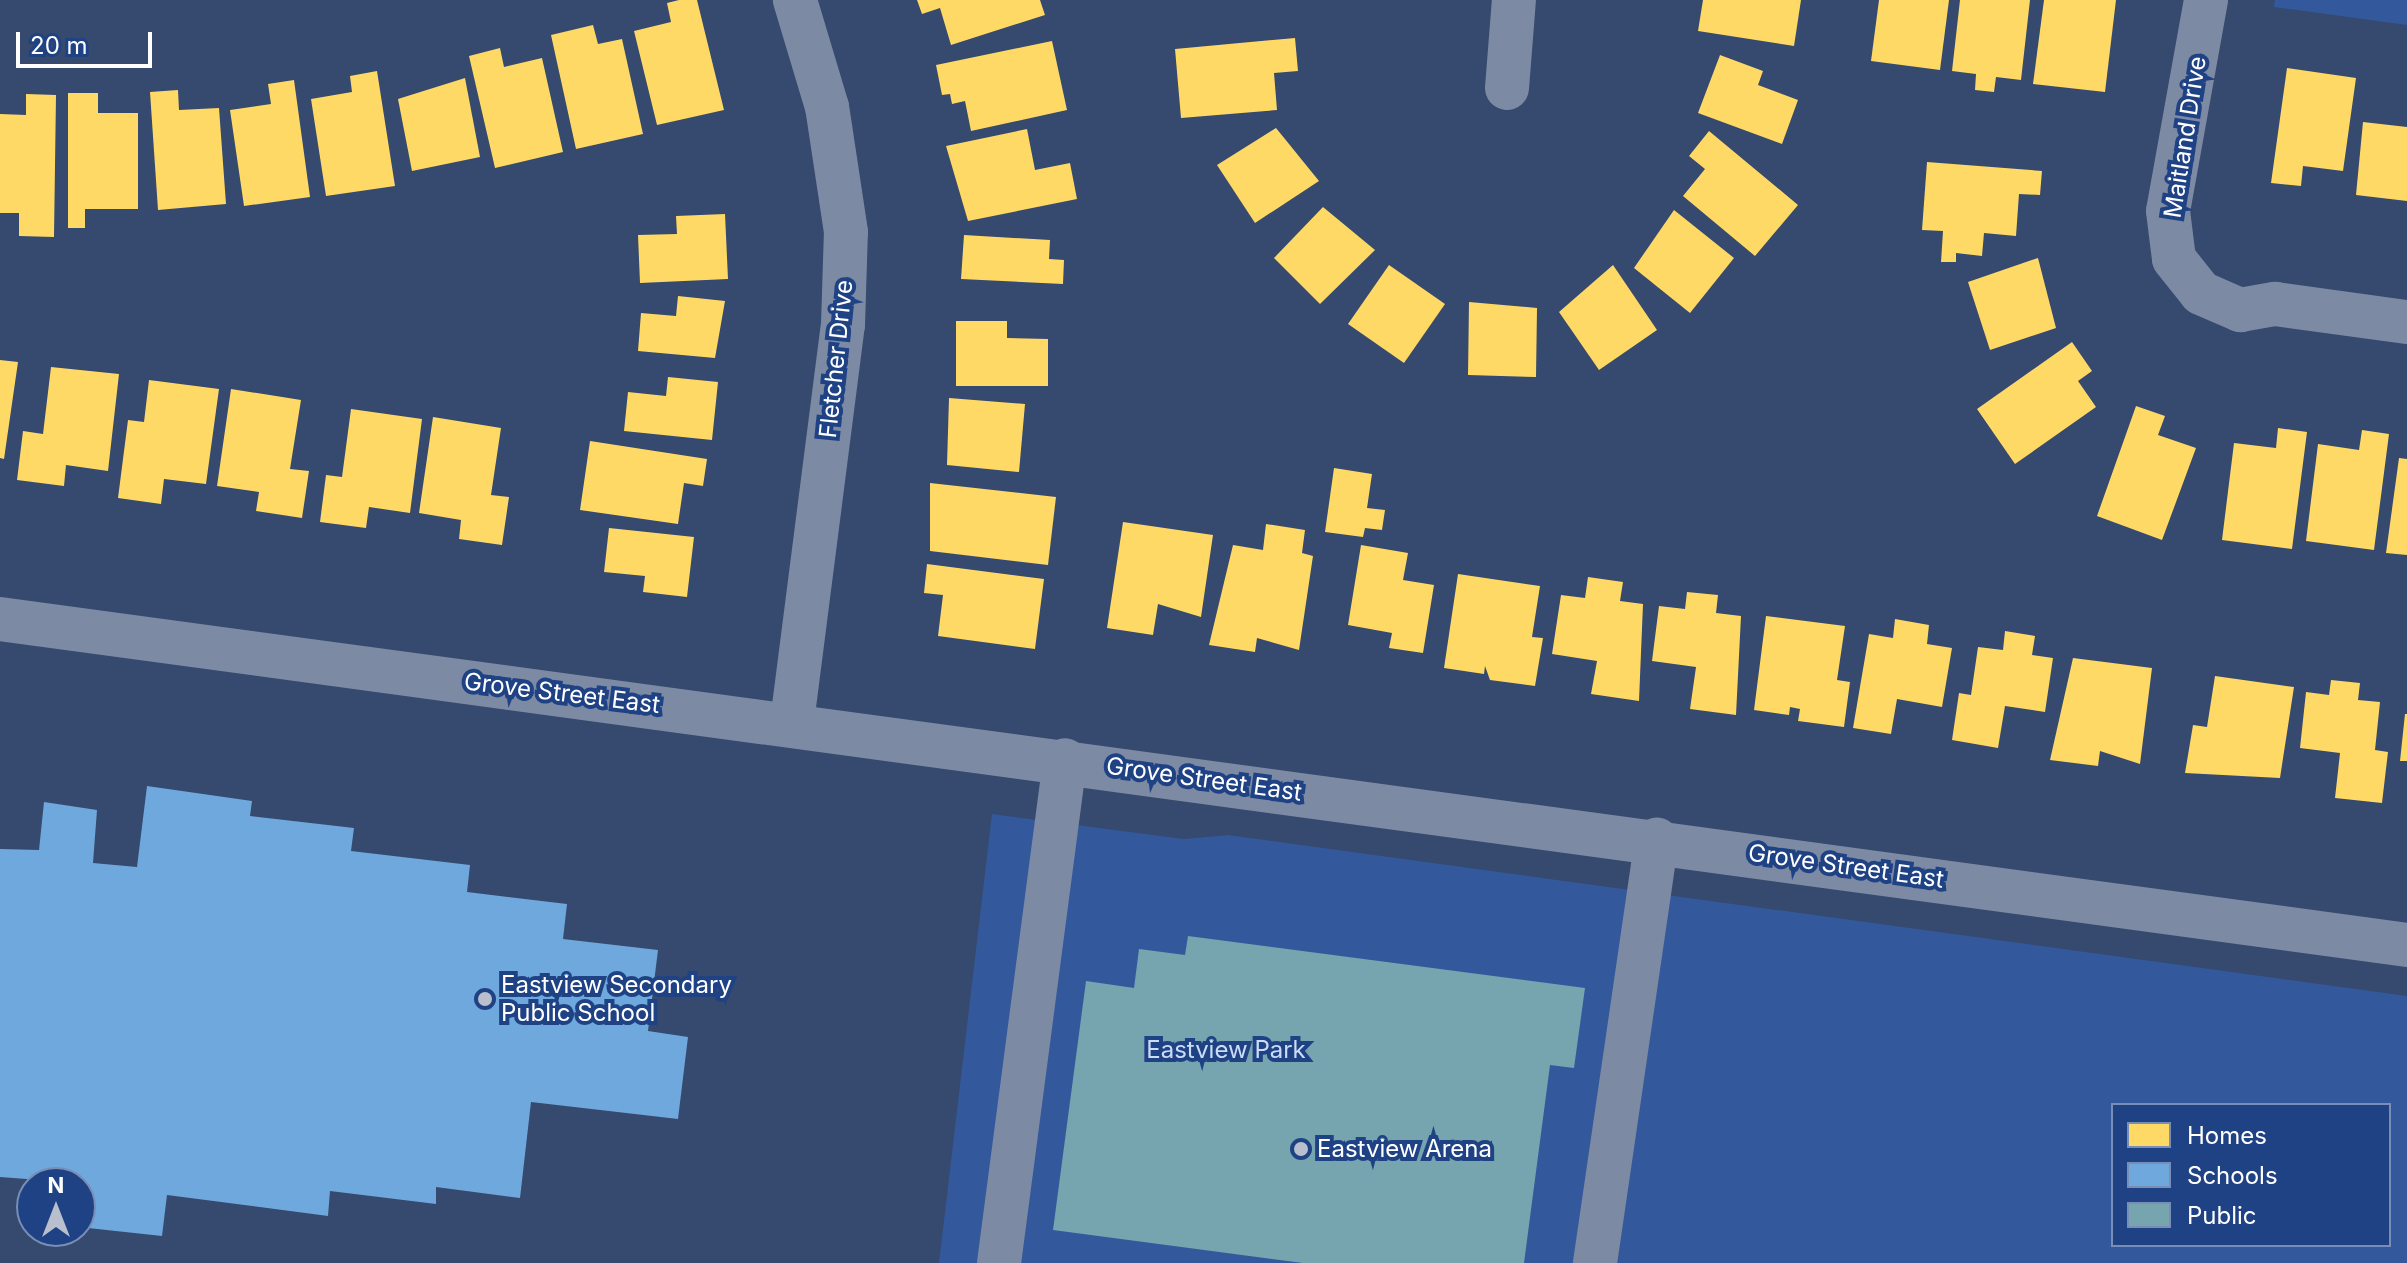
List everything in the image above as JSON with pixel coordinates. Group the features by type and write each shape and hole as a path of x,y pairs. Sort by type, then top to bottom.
{"street":[{"name":"Fletcher Drive","path":"792,722 843,325 846,232 827,107 795,0"},
{"path":"1507,88 1514,0"},
{"name":"Maitland Drive","path":"2206,0 2168,211 2174,259 2201,293 2240,310 2275,304 2407,322"},
{"name":"Grove Street East","path":"0,619 792,722 2407,945"},
{"path":"999,1263 1065,760"},
{"path":"1595,1263 1657,840"}],"green space":[{"path":"2275,0 2407,0 2407,25 2274,7"},
{"name":"Eastview Park","path":"992,814 1184,839 1228,835 2407,996 2407,1263 939,1263"}],"building: Homes":[{"path":"697,0 724,110 657,125 634,31 671,22 667,3"},
{"path":"917,0 1040,0 1045,15 951,45 940,8 922,14"},
{"path":"1703,0 1801,0 1794,46 1698,31"},
{"path":"1879,0 1949,0 1940,70 1871,61"},
{"path":"1960,0 2030,0 2021,80 1996,77 1994,92 1975,90 1976,74 1952,71"},
{"path":"2044,0 2116,0 2105,92 2033,84"},
{"path":"593,25 598,44 622,39 643,134 576,149 551,35"},
{"path":"1295,38 1298,71 1274,73 1277,110 1181,118 1175,49"},
{"path":"1052,41 1067,110 971,131 965,101 952,104 950,94 942,95 936,65"},
{"path":"500,48 504,67 542,58 563,152 495,168 469,56"},
{"path":"1720,55 1763,71 1758,85 1798,100 1782,144 1698,113"},
{"path":"2287,68 2356,78 2343,171 2303,166 2301,186 2271,183"},
{"path":"377,71 395,186 326,196 311,99 352,92 350,76"},
{"path":"465,78 480,157 412,171 398,99"},
{"path":"294,80 310,197 244,206 230,110 271,104 268,84"},
{"path":"178,90 179,110 219,108 226,204 158,210 150,92"},
{"path":"68,93 98,93 98,113 138,113 138,209 85,209 85,228 68,228"},
{"path":"26,94 56,95 54,237 19,236 19,213 0,213 0,114 26,115"},
{"path":"2363,122 2407,127 2407,201 2356,195"},
{"path":"1276,128 1319,181 1255,223 1217,165"},
{"path":"1027,129 1035,170 1070,163 1077,199 968,221 946,146"},
{"path":"1709,131 1798,205 1755,256 1683,196 1705,169 1689,156"},
{"path":"1927,162 2042,171 2040,195 2019,194 2016,236 1984,233 1982,256 1956,253 1956,262 1941,262 1943,231 1922,230"},
{"path":"1323,207 1375,250 1320,304 1274,258"},
{"path":"1674,210 1734,258 1690,313 1634,268"},
{"path":"725,214 728,279 640,283 638,235 677,234 676,216"},
{"path":"964,235 1050,240 1049,259 1064,260 1063,284 961,279"},
{"path":"2038,258 2056,328 1990,350 1968,282"},
{"path":"1389,265 1445,304 1404,363 1348,324"},
{"path":"1613,265 1657,330 1599,370 1559,312"},
{"path":"678,296 725,301 715,358 638,351 641,313 676,316"},
{"path":"1469,302 1537,308 1536,377 1468,375"},
{"path":"956,321 1007,321 1007,338 1048,339 1048,386 956,386"},
{"path":"2072,342 2092,371 2078,381 2096,407 2015,464 1977,409"},
{"path":"0,360 18,362 4,459 0,458"},
{"path":"51,367 119,374 108,471 66,465 64,486 17,480 23,431 43,434"},
{"path":"668,377 718,382 712,440 624,431 628,392 666,396"},
{"path":"149,380 219,389 206,484 164,479 161,504 118,498 128,420 144,422"},
{"path":"231,389 301,400 290,469 309,471 302,518 256,511 259,492 217,486"},
{"path":"949,398 1025,404 1019,472 947,465"},
{"path":"2136,406 2165,416 2158,435 2196,448 2162,540 2097,516"},
{"path":"351,409 422,419 410,513 369,507 366,528 320,522 326,475 342,477"},
{"path":"433,417 501,428 491,495 509,497 502,545 459,539 461,520 419,513"},
{"path":"2278,428 2307,432 2292,549 2222,540 2234,443 2276,448"},
{"path":"2362,430 2389,434 2374,550 2306,541 2318,444 2359,450"},
{"path":"590,441 707,459 703,486 684,483 678,524 580,510"},
{"path":"2399,458 2407,459 2407,555 2386,553"},
{"path":"1334,468 1372,474 1367,508 1385,510 1382,530 1365,528 1363,537 1325,532"},
{"path":"930,483 1056,497 1048,565 930,551"},
{"path":"1123,522 1213,535 1201,617 1158,604 1153,635 1107,628"},
{"path":"1266,524 1305,530 1302,553 1313,556 1299,650 1257,638 1255,652 1209,645 1233,545 1263,550"},
{"path":"609,528 694,537 687,597 643,592 645,576 604,572"},
{"path":"1361,545 1408,553 1403,580 1434,585 1423,653 1389,648 1392,633 1348,625"},
{"path":"927,564 1044,579 1035,649 938,636 943,595 924,593"},
{"path":"1458,574 1540,586 1532,637 1543,638 1535,686 1490,680 1485,666 1484,674 1444,668"},
{"path":"1588,577 1623,582 1620,601 1643,604 1639,701 1591,694 1597,661 1552,654 1561,595 1585,598"},
{"path":"1687,592 1718,595 1716,613 1741,616 1736,715 1690,709 1696,667 1652,661 1659,606 1685,609"},
{"path":"1766,616 1845,626 1837,680 1850,682 1844,727 1798,721 1800,709 1790,707 1789,715 1754,710"},
{"path":"1895,619 1929,625 1927,644 1952,648 1942,707 1897,699 1891,734 1853,728 1869,634 1893,638"},
{"path":"2005,631 2035,636 2032,655 2053,658 2045,712 2005,706 1998,748 1952,740 1959,693 1971,695 1978,647 2003,650"},
{"path":"2073,658 2152,668 2140,764 2100,751 2098,766 2050,760"},
{"path":"2215,676 2294,687 2280,778 2185,773 2193,725 2207,727"},
{"path":"2331,680 2360,683 2358,700 2380,702 2375,750 2388,752 2382,803 2335,798 2340,753 2300,748 2306,692 2329,695"},
{"path":"2405,714 2407,761 2400,761"}],"building: Schools":[{"path":"147,786 252,801 250,816 354,828 351,851 470,865 467,892 567,904 563,939 658,950 648,1031 688,1037 678,1119 531,1102 520,1198 436,1187 436,1204 330,1191 328,1216 167,1195 162,1236 96,1229 96,1167 16,1167 16,1178 0,1177 0,849 39,850 44,802 97,810 93,863 137,867"}],"building: Public":[{"name":"Eastview Arena","path":"1188,936 1585,988 1574,1068 1550,1065 1524,1263 1303,1263 1053,1230 1086,981 1134,988 1139,949 1185,955"}],"place":[{"name":"Eastview Secondary Public School","path":"485,999"},
{"name":"Eastview Arena","path":"1301,1149"}]}
